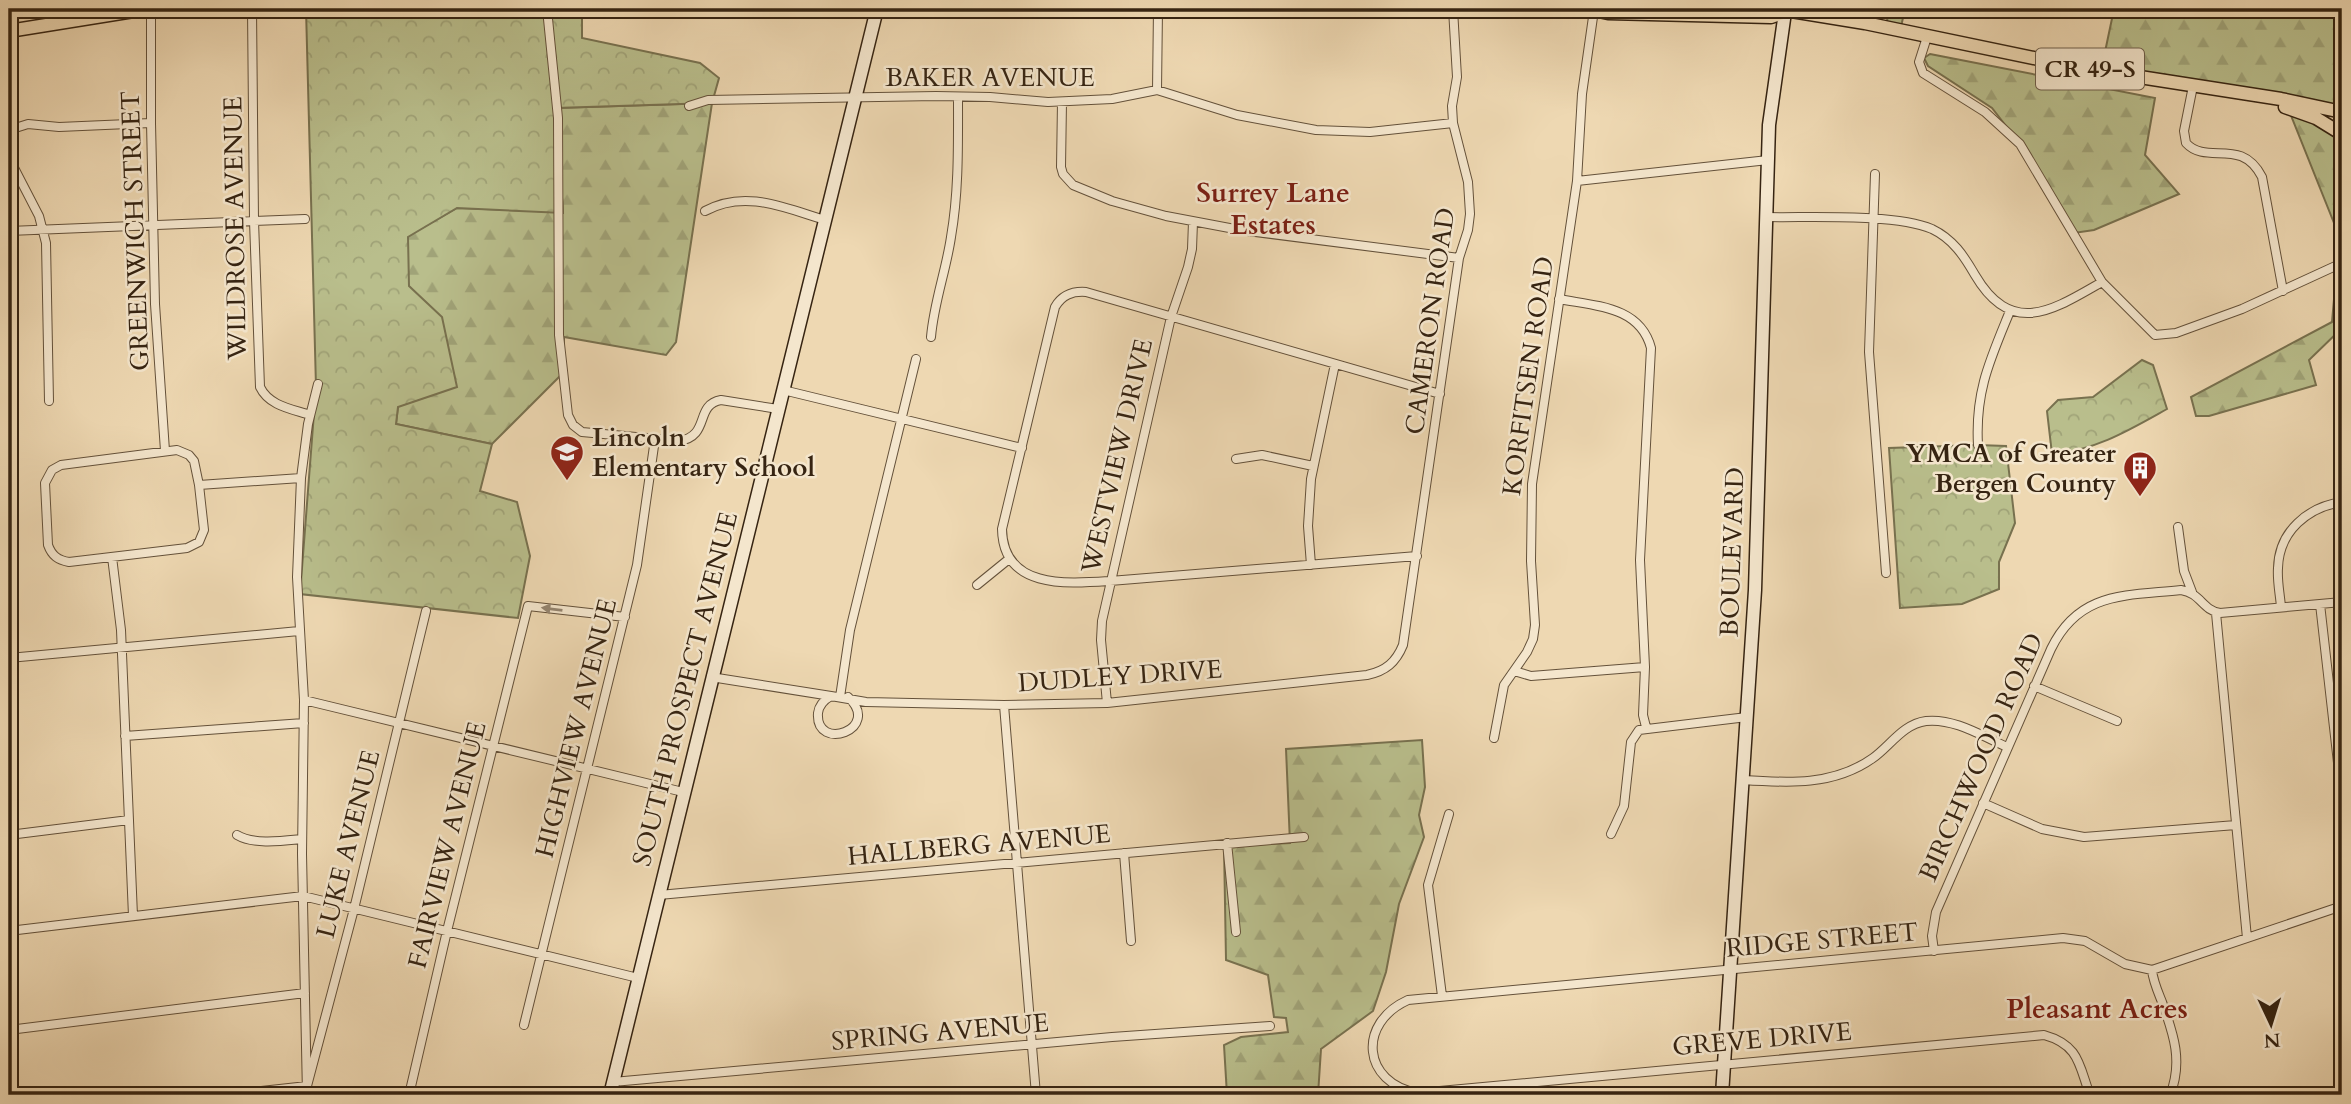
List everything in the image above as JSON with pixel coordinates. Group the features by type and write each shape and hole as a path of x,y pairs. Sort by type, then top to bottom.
{"main road":[{"path":"9,31 75,15 149,9"},
{"path":"1534,9 1597,9 1608,13 1770,17 1781,10 1927,37"},
{"name":"CR 49-S","path":"1927,37 2082,68 2224,92 2288,107 2316,118 2342,134"},
{"name":"CR 49-S","path":"2224,92 2281,99 2342,112"}],"street":[{"name":"GREENWICH STREET","path":"149,9 155,304 165,452"},
{"name":"WILDROSE AVENUE","path":"252,9 254,221 260,387 263,394 275,404 310,415"},
{"path":"547,9 558,118 559,335 568,415 573,425 582,432 679,441 693,436 702,424 705,409 715,401 778,409"},
{"name":"SOUTH PROSPECT AVENUE","path":"612,1089 877,9"},
{"path":"1157,90 1158,9"},
{"name":"CAMERON ROAD","path":"1392,664 1403,645 1460,258 1470,214 1468,182 1453,123 1457,78 1453,9"},
{"name":"KORFITSEN ROAD","path":"1494,738 1504,685 1527,652 1535,625 1531,561 1532,484 1577,181 1582,94 1597,9"},
{"path":"1826,9 1836,19"},
{"name":"BOULEVARD","path":"1722,1095 1756,558 1771,98 1781,10"},
{"path":"1927,37 1919,62 1923,73 1985,112 2020,144 2102,282 2155,335 2218,317 2342,263"},
{"path":"2193,86 2184,131 2186,143 2195,150 2242,155 2258,169 2262,177 2283,290"},
{"name":"BAKER AVENUE","path":"690,106 708,100 857,98 958,97 1062,102 1112,99 1157,90 1237,115 1316,130 1370,132 1453,123"},
{"path":"930,337 932,316 953,223 958,97"},
{"path":"1062,102 1061,167 1073,185 1112,201 1193,222 1460,258"},
{"path":"9,130 28,124 60,127 150,123"},
{"path":"9,158 39,216 46,243 49,401"},
{"path":"1577,181 1768,160"},
{"path":"1875,174 1869,352 1886,573"},
{"path":"705,211 724,203 750,200 825,220"},
{"path":"1766,217 1913,223 1945,237 1964,255 1985,290 2010,311 2031,314 2056,308 2102,282"},
{"path":"9,231 305,219"},
{"name":"WESTVIEW DRIVE","path":"1107,703 1101,640 1110,582 1171,317 1188,267 1193,222"},
{"path":"1417,556 1110,582 1069,582 1033,578 1023,573 1009,559 1002,540 1002,529 1055,307 1069,293 1086,292 1440,394"},
{"path":"1559,299 1621,312 1644,329 1651,348 1640,560 1645,667 1643,715 1646,727"},
{"path":"1978,445 1977,410 1984,375 2010,311"},
{"path":"840,697 850,630 916,359"},
{"path":"1311,565 1308,514 1313,466 1335,364"},
{"path":"226,1095 307,1091 302,839 304,700 297,577 301,478 310,415 318,384"},
{"path":"783,390 1022,448"},
{"name":"HIGHVIEW AVENUE","path":"524,1026 625,617 645,522 655,439"},
{"path":"177,450 189,455 197,468 204,530 199,542 187,548 69,562 61,561 51,552 48,545 46,483 51,470 61,464 165,452 177,450"},
{"path":"1236,459 1262,455 1313,466"},
{"path":"199,485 301,478"},
{"path":"2281,607 2278,568 2288,535 2295,524 2313,510 2342,502"},
{"path":"2178,527 2184,571 2192,592 2211,611 2216,613 2342,602"},
{"path":"112,557 122,647 134,916"},
{"path":"977,585 1009,559"},
{"name":"BIRCHWOOD ROAD","path":"1934,951 1932,936 1936,912 2034,686 2066,624 2085,608 2105,599 2192,592"},
{"path":"2320,604 2342,798"},
{"name":"FAIRVIEW AVENUE","path":"409,1095 528,606 625,617"},
{"name":"LUKE AVENUE","path":"307,1091 426,611"},
{"path":"2216,613 2247,938"},
{"path":"9,658 299,631"},
{"name":"DUDLEY DRIVE","path":"711,677 866,702 1004,705 1107,703 1367,675 1392,664"},
{"path":"1514,671 1531,676 1645,667"},
{"path":"2034,686 2117,721"},
{"path":"840,697 857,708 857,721 849,732 836,735 824,729 818,716 821,704 840,697"},
{"path":"304,700 683,792"},
{"path":"1004,705 1036,1095"},
{"path":"1611,834 1624,806 1631,741 1639,730 1646,727 1747,717"},
{"path":"1743,780 1799,783 1843,774 1873,758 1902,732 1927,721 1954,724 2007,747"},
{"path":"125,736 304,723"},
{"path":"9,774 10,835 129,820"},
{"path":"1983,803 2042,829 2084,837 2236,825"},
{"path":"1443,996 1428,885 1449,814"},
{"path":"237,835 262,841 302,839"},
{"name":"HALLBERG AVENUE","path":"659,895 1304,838"},
{"path":"1227,843 1236,932"},
{"path":"1124,853 1131,941"},
{"path":"9,931 303,896 638,978"},
{"path":"2170,1095 2176,1077 2178,1055 2152,970 2342,906"},
{"name":"RIDGE STREET","path":"1403,1089 1380,1072 1373,1045 1375,1030 1385,1014 1394,1006 1408,1000 2074,938 2085,941 2125,964 2152,970"},
{"path":"9,1030 305,993"},
{"name":"SPRING AVENUE","path":"612,1089 1032,1044 1270,1026"},
{"name":"GREVE DRIVE","path":"1403,1089 1418,1093 2044,1035 2063,1042 2077,1057 2090,1095"}],"green space":[{"path":"306,9 582,9 582,38 700,63 719,78 712,103 556,108 563,213 457,208 408,237 409,286 442,317 457,387 398,407 396,424 492,444 480,491 517,502 530,556 518,618 300,594 316,387"},
{"path":"1890,9 1905,9 1900,31 1885,28"},
{"path":"2114,9 2342,9 2342,112 2101,71"},
{"path":"1930,54 2155,98 2145,155 2179,194 2094,230 2074,233 2020,144 1992,108 1928,66 1924,58"},
{"path":"712,103 676,342 666,355 564,337 564,372 492,444 396,424 398,407 442,318 408,286 408,236 457,208 563,212 556,108"},
{"path":"2288,108 2342,134 2342,243"},
{"path":"2342,287 2342,328 2309,360 2316,385 2209,416 2196,416 2191,397 2332,322 2335,288"},
{"path":"2142,360 2153,365 2167,409 2098,444 2052,454 2047,411 2058,400 2093,397"},
{"path":"2006,446 2015,523 1999,562 1999,589 1962,604 1900,608 1889,448"},
{"path":"1422,740 1425,787 1419,815 1424,837 1399,904 1386,972 1373,1011 1321,1049 1318,1095 1227,1095 1224,1045 1241,1037 1288,1032 1286,1018 1274,1017 1268,975 1226,960 1224,846 1290,843 1286,749"}],"place":[{"name":"Lincoln Elementary School","path":"567,482"},
{"name":"YMCA of Greater Bergen County","path":"2140,498"}],"district":[{"name":"Surrey Lane Estates","path":"1273,209"},
{"name":"Pleasant Acres","path":"2097,1009"}]}
